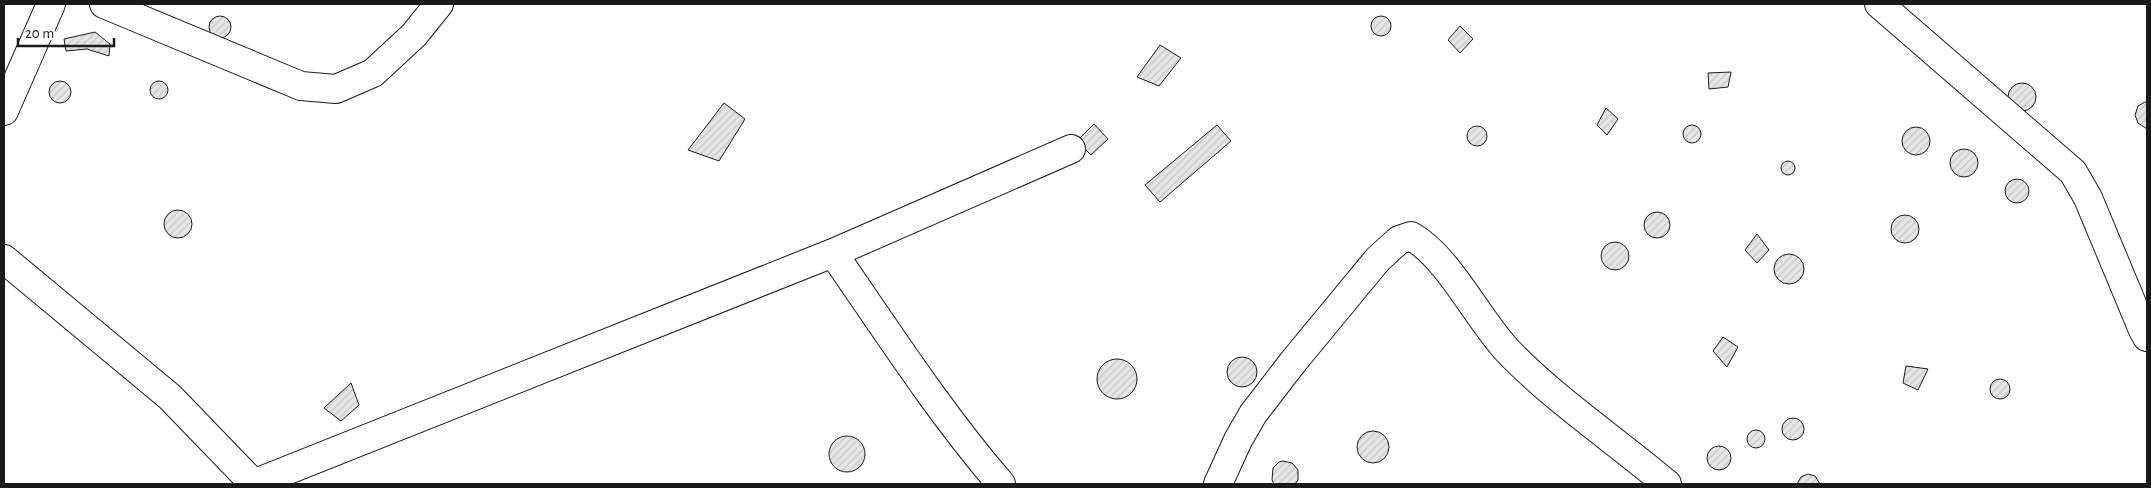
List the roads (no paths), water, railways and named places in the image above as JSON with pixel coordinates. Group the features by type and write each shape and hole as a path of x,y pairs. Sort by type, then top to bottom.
{"street":[{"path":"4,111 51,4"},
{"path":"104,4 301,86 336,89 373,73 414,35 440,4"},
{"path":"1879,4 2073,172 2088,198 2142,330 2147,336"},
{"path":"4,259 170,397 254,484 833,253 1071,149"},
{"path":"1218,484 1238,440 1253,414 1293,362 1378,259 1399,240 1411,236 1423,243 1439,259 1483,322 1507,350 1541,382 1667,484"},
{"path":"833,253 978,458 1001,484"}]}
